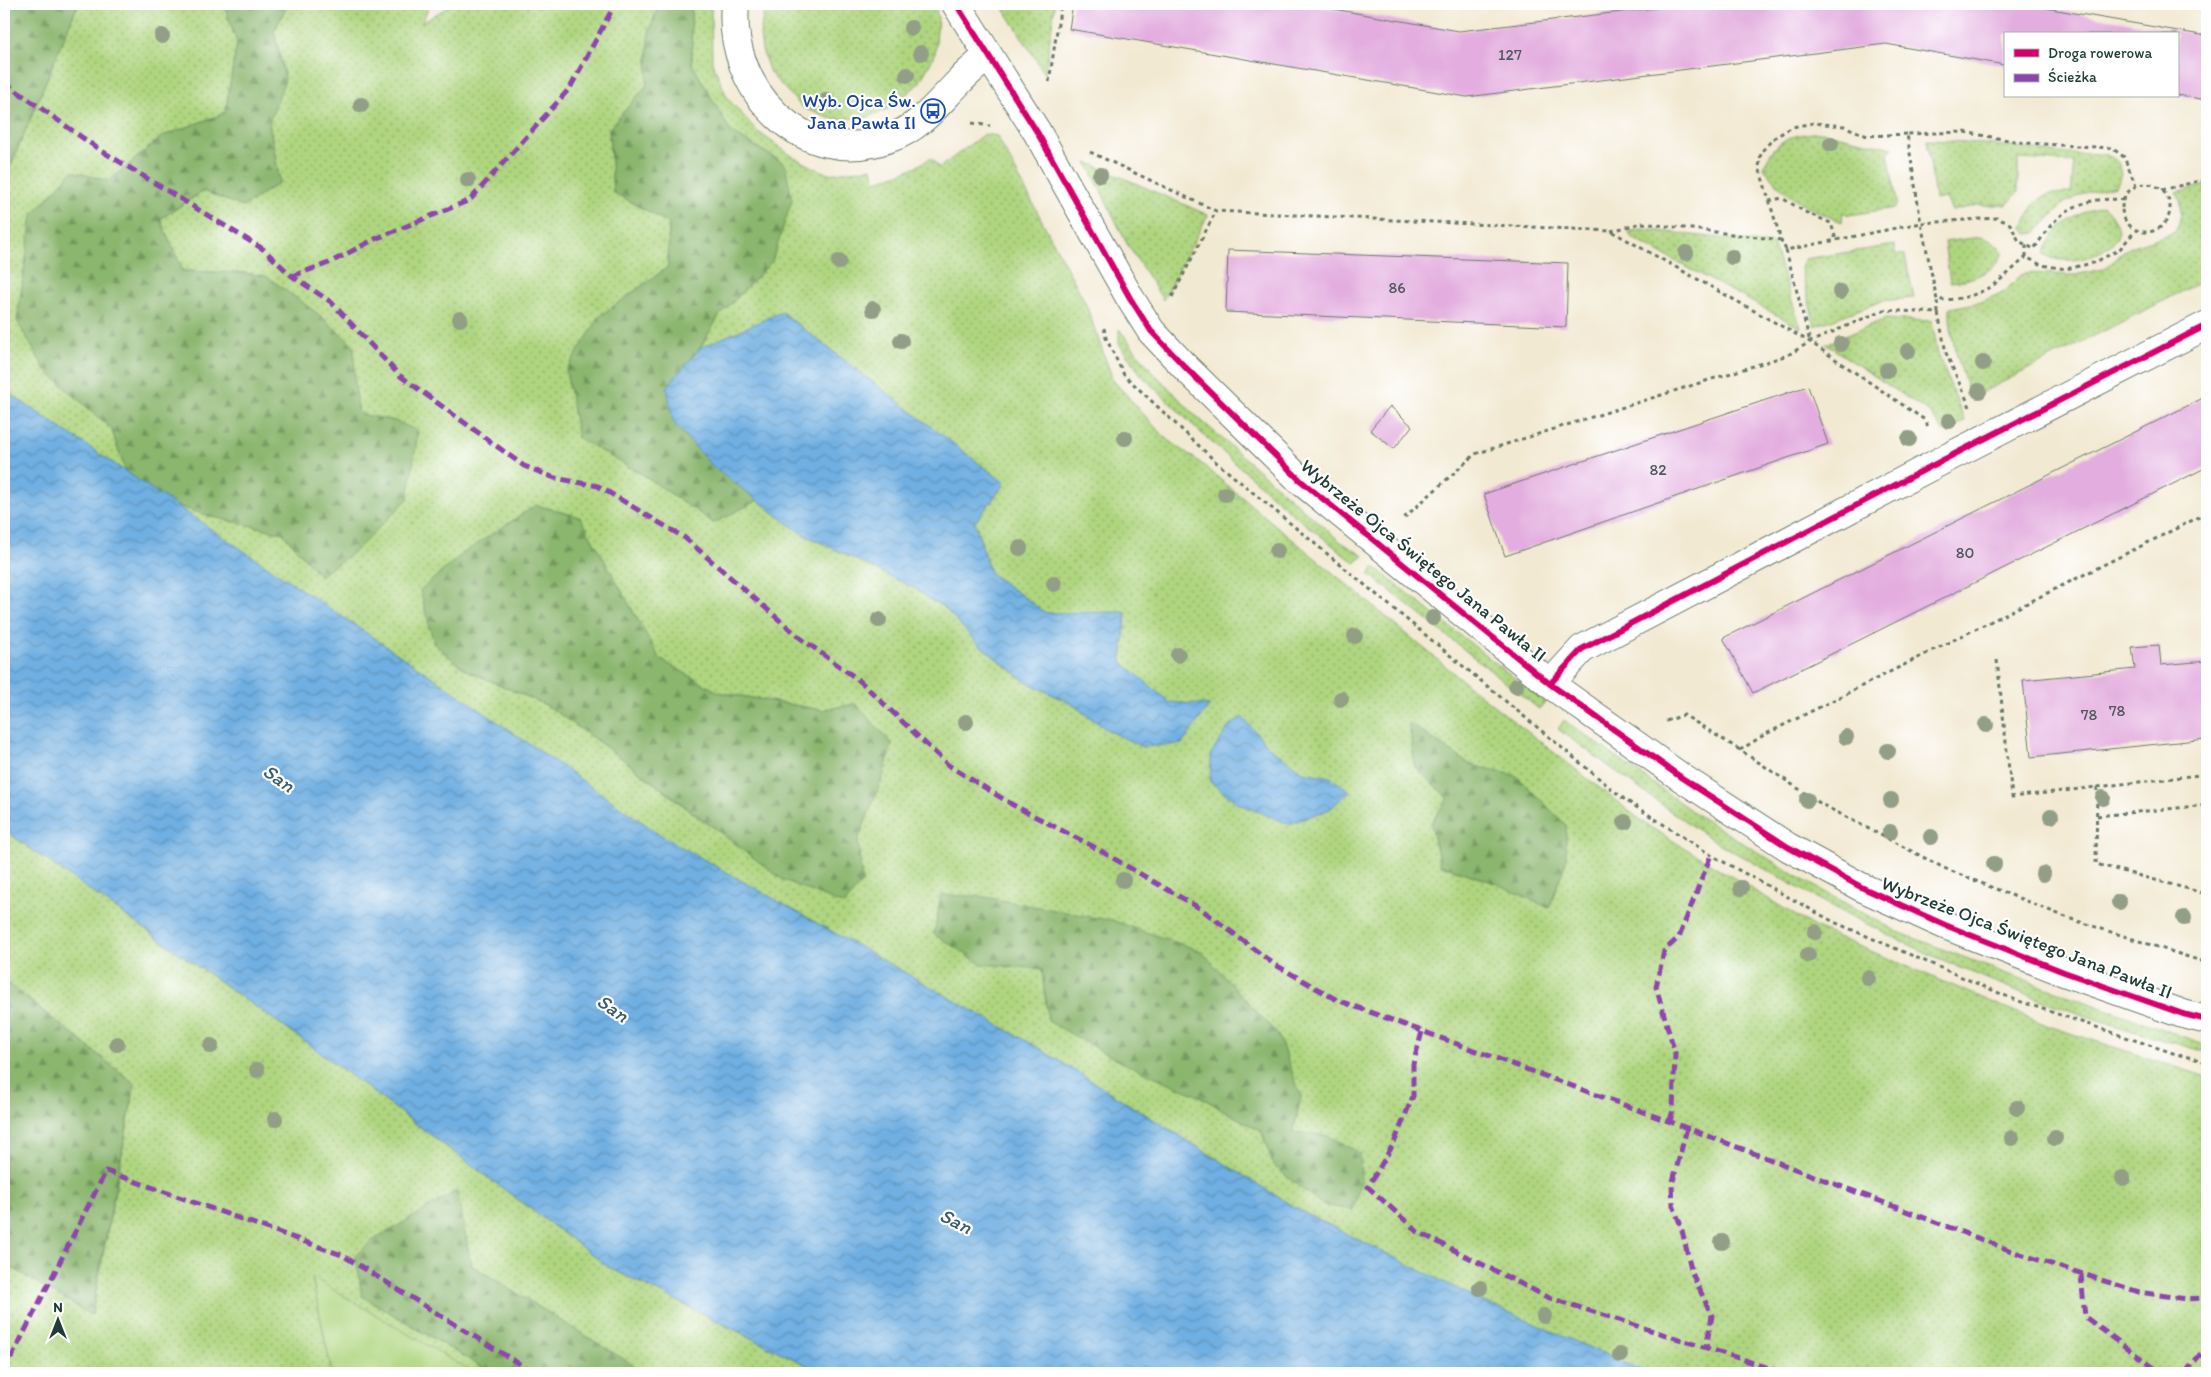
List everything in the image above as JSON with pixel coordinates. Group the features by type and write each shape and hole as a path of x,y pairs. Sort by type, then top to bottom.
{"street":[{"path":"735,4 735,40 743,67 756,93 776,116 798,132 824,143 848,145 871,143 890,138 907,130 933,111 959,82 988,56"},
{"name":"Wybrzeże Ojca Świętego Jana Pawła II","path":"956,4 1037,132 1130,298 1152,331 1184,366 1301,480 1550,684 1690,783 1788,847 1861,887 1946,925 2064,972 2183,1014 2207,1020"},
{"path":"1550,684 1582,650 1945,459 2207,325"}],"path":[{"path":"1049,83 1061,4"},
{"path":"1810,342 1786,250 1781,240 1759,167 1761,152 1774,138 1792,127 1814,122 1844,126 1867,136 1964,132 2025,143 2112,148 2124,157 2136,186"},
{"path":"1907,134 1921,223 1946,353 1984,439"},
{"path":"1085,150 1216,211 1611,231 1642,223 1781,240"},
{"path":"2162,190 2207,179"},
{"path":"2150,184 2162,190 2170,202 2170,216 2162,228 2149,233 2135,231 2125,221 2121,208 2126,195 2136,186 2150,184"},
{"path":"1769,201 1782,198 1807,213 1831,223 1836,240"},
{"path":"1786,250 1921,223 1997,218 2010,224 2019,241 2034,249 2058,218 2087,201 2107,198 2124,200"},
{"path":"1170,302 1216,211"},
{"path":"1611,231 1810,342 1925,420 1945,459"},
{"path":"2026,257 2041,265 2066,269 2093,263 2119,250 2135,231"},
{"path":"1937,300 1956,300 1979,294 2001,280 2026,257 2026,245"},
{"path":"1382,547 1400,522 1475,454 1788,355 1810,342 1883,310 1938,313"},
{"path":"2207,513 1781,726 1740,750 1823,805 1944,868 2068,918 2207,963"},
{"path":"1997,660 2012,797 2207,774"},
{"path":"2097,787 2096,864 2207,894"},
{"path":"2097,816 2207,805"}],"green space":[{"path":"4,4 78,4 4,182"},
{"path":"78,4 224,4 237,43 225,113 163,136 109,181 46,371 111,428 126,472 4,390 4,182"},
{"path":"224,4 288,4 274,31 285,79 269,123 280,182 243,207 203,191 160,219 183,271 243,273 266,276 321,316 354,346 355,387 359,414 395,421 418,431 408,499 355,551 320,576 283,533 209,516 175,505 126,472 111,428 46,371 17,321 32,216 72,171 109,181 163,136 225,113 237,43"},
{"path":"288,4 430,4 422,23 452,4 659,4 649,33 647,85 609,130 613,192 669,223 668,267 600,316 578,438 645,476 714,523 758,500 801,533 916,589 945,608 976,642 1024,681 1072,704 1106,729 1169,702 1122,662 1126,612 1046,613 990,573 975,522 1005,484 782,312 700,348 719,316 772,261 785,164 731,132 692,64 691,4 711,4 712,62 728,99 758,132 795,158 828,174 872,168 875,181 904,172 931,158 939,168 984,134 997,136 1085,302 1113,380 1164,437 1197,460 1474,690 1647,825 1816,928 2049,1026 2207,1077 2207,1373 1648,1373 1484,1302 1299,1210 1032,1044 662,836 453,691 175,505 209,516 283,533 320,576 395,421 359,414 355,387 266,276 243,273 183,271 160,219 204,191 243,207 280,182 269,123 285,79 274,31","holes":["580,517 659,659 718,692 822,710 856,704 884,773 858,840 862,882 707,824 620,757 548,706 464,669","1242,717 1270,748 1303,772 1228,728","1409,724 1471,765 1517,776 1538,798 1493,882 1440,865 1431,823 1449,798 1415,767","1042,969 1301,1096 1293,1133 1329,1136 1274,1165 1262,1132 1199,1096 1048,1021"]},
{"path":"659,4 691,4 692,64 731,132 785,164 792,200 772,261 719,316 700,348 667,387 713,467 758,500 714,523 645,476 578,438 566,371 600,316 668,267 669,223 613,192 609,129 647,85 649,33"},
{"path":"765,4 935,4 938,18 935,55 919,83 892,107 868,117 835,120 803,108 770,73 762,50 760,35"},
{"path":"1001,4 1055,4 1045,74"},
{"path":"1822,132 1893,148 1888,153 1897,202 1895,208 1849,215 1843,212 1842,222 1808,207 1779,186 1764,167 1774,149 1786,139 1794,136"},
{"path":"1927,140 2069,154 2101,154 2111,157 2118,162 2122,175 2116,186 2088,192 2064,203 2036,233 2027,234 2023,227 2035,203 2045,196 2052,194 2071,193 2074,162 2018,159 2018,193 2006,205 1977,205 1952,211 1946,198 1935,200"},
{"path":"1087,162 1208,215 1163,300 1126,242"},
{"path":"2207,185 2207,279 1971,398 1951,331 1950,308 1981,302 2005,291 2021,275 2031,273 2075,275 2103,269 2130,247 2175,232 2181,212 2179,197 2176,192"},
{"path":"2103,206 2110,212 2119,230 2116,239 2108,247 2080,259 2061,260 2044,254 2053,235 2060,228 2083,213"},
{"path":"1641,229 1773,244 1801,328 1632,238 1628,232"},
{"path":"1981,237 1994,243 2001,250 2003,253 1999,260 1981,274 1966,280 1950,282 1944,242"},
{"path":"1895,245 1895,254 1905,255 1914,298 1882,301 1815,326 1801,269 1804,259"},
{"path":"1885,319 1932,321 1938,354 1965,421 1944,432 1930,413 1826,344"},
{"path":"1119,329 1151,370 1195,415 1341,542 1364,556 1355,563 1294,515 1199,431 1142,376 1119,344"},
{"path":"536,505 580,517 660,659 718,692 822,710 856,704 892,744 884,773 858,840 862,882 844,905 783,880 620,757 548,706 464,669 434,644 420,590 465,552"},
{"path":"1374,567 1545,702 1539,709 1369,574"},
{"path":"1564,720 1696,814 1803,880 1898,932 2005,973 2207,1045 2207,1052 2095,1019 1985,978 1931,955 1825,903 1717,842 1681,819 1558,729"},
{"path":"1409,723 1471,765 1517,776 1566,825 1566,861 1549,908 1493,882 1440,865 1431,823 1448,798 1415,767"},
{"path":"4,830 307,1043 610,1268 822,1373 646,1373 471,1265 457,1191 356,1255 362,1296 492,1373 474,1373 312,1278 332,1373 4,1373 4,1263 92,1315 135,1084 4,980"},
{"path":"941,895 979,896 1114,921 1201,951 1278,1035 1301,1096 1293,1132 1329,1136 1360,1153 1361,1181 1353,1210 1322,1205 1273,1165 1262,1132 1199,1096 1117,1060 1048,1021 1042,969 981,964 934,934"},
{"path":"4,980 135,1084 91,1315 4,1263"},
{"path":"457,1191 471,1265 646,1373 492,1373 362,1296 356,1255 372,1241"},
{"path":"312,1277 474,1373 332,1373"}],"water":[{"path":"781,312 1005,483 975,522 990,573 1046,613 1126,612 1122,662 1169,702 1210,705 1182,744 1142,747 1106,729 1072,704 1025,681 976,642 945,608 916,589 801,533 713,467 673,422 667,387 700,348"},
{"name":"San","path":"4,390 453,691 662,836 1032,1044 1299,1210 1484,1302 1648,1373 822,1373 610,1268 307,1043 4,830"},
{"path":"1242,717 1270,748 1303,772 1330,777 1350,791 1330,809 1289,824 1239,804 1210,782 1211,754 1228,728"}],"building":[{"path":"1073,4 1305,4 1459,31 1688,4 2022,4 2207,36 2207,100 2178,95 2178,32 2004,32 2004,65 1886,44 1467,97 1069,29"},
{"path":"1228,250 1568,263 1566,327 1226,312"},
{"path":"1808,386 1828,444 1505,556 1484,494"},
{"path":"2207,396 2207,467 1753,693 1723,638"},
{"path":"1390,406 1412,426 1394,449 1370,430"},
{"path":"2159,645 2161,665 2207,661 2207,739 2031,757 2023,680 2135,669 2132,647"}],"marked path":[{"path":"292,276 329,263 375,239 470,200 570,88 615,4"},
{"path":"4,82 97,148 263,249 292,276 331,302 399,375 524,466 555,478 598,486 685,538 799,637 860,681 948,765 1013,805 1094,847 1201,909 1274,964 1337,1000 1687,1128 2017,1253 2139,1292 2186,1299 2207,1298"},
{"path":"1670,1121 1673,1110 1675,1053 1656,987 1664,951 1679,937 1711,855"},
{"path":"1422,1032 1413,1064 1413,1096 1394,1143 1368,1187 1418,1232 1547,1297 1785,1373"},
{"path":"1687,1128 1672,1185 1673,1205 1681,1226 1692,1273 1712,1316 1706,1347"},
{"path":"4,1372 106,1171 342,1255 534,1373"},
{"path":"2081,1274 2085,1317 2161,1373"},
{"path":"2185,1373 2207,1346"}],"cycle path":[{"path":"956,4 1037,132 1130,298 1151,331 1301,481 1550,684 1682,778 1788,847 1861,887 1945,925 2064,972 2183,1014 2207,1020"},
{"path":"1550,684 1582,649 1945,459 2207,325"}],"place":[{"name":"Wyb. Ojca Św. Jana Pawła II","path":"933,111"}]}
